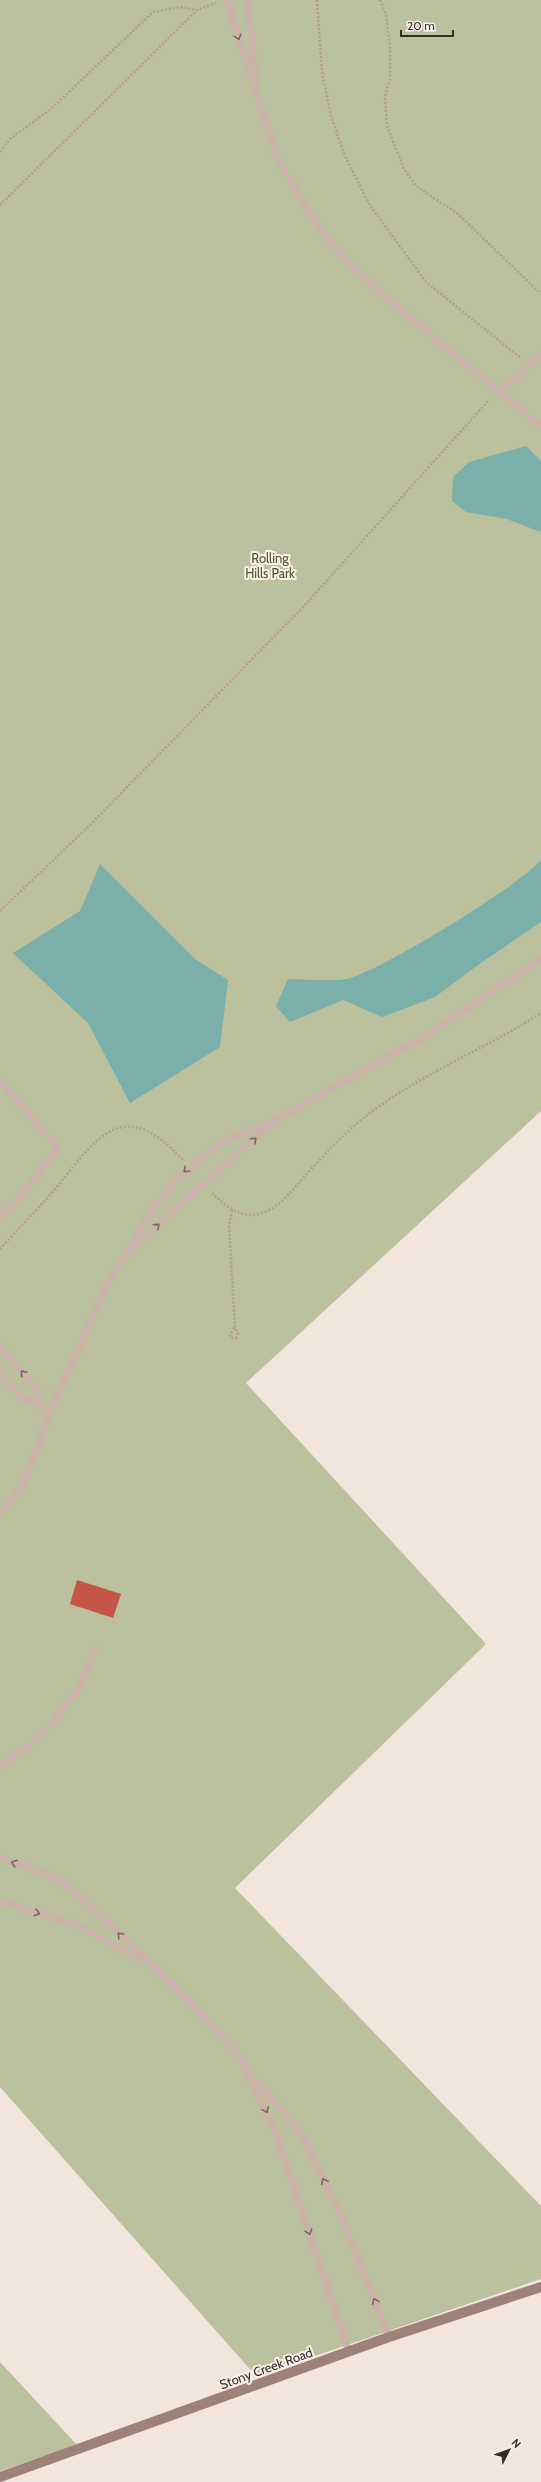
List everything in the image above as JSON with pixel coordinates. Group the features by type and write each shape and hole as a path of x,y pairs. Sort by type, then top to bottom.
{"main road":[{"name":"Stony Creek Road","path":"0,2477 389,2337 541,2287"}],"lane":[{"path":"227,0 276,154 306,209 340,254 384,296 499,393 541,426"},
{"path":"248,0 257,96"},
{"path":"499,393 541,354"},
{"path":"0,1515 24,1483 50,1414 106,1286 128,1252 149,1214 176,1180 190,1167 224,1141 274,1121 434,1031 541,960"},
{"path":"0,1081 58,1148 18,1200 0,1217"},
{"path":"128,1252 274,1121"},
{"path":"0,1347 37,1389 38,1402"},
{"path":"0,1373 24,1400 38,1402 50,1414"},
{"path":"0,1766 38,1739 78,1691 96,1647"},
{"path":"0,1858 55,1877 84,1900 148,1963 187,1998 241,2058 250,2074 276,2133 349,2352"},
{"path":"0,1901 74,1924 148,1963"},
{"path":"250,2074 304,2138 344,2223 389,2337"}],"path":[{"path":"0,204 197,10 227,0"},
{"path":"317,0 322,72 331,116 345,156 369,204 426,282 485,331 530,365"},
{"path":"380,0 386,14 390,47 390,78 385,97 387,126 404,169 416,186 458,214 541,294"},
{"path":"0,152 10,139 51,109 153,12 180,7 197,10"},
{"path":"0,911 92,823 305,605 485,402 499,393"},
{"path":"232,1210 229,1226 235,1327"}],"green space":[{"name":"Rolling Hills Park","path":"0,0 541,0 541,1111 246,1383 486,1644 235,1888 541,2206 541,2279 256,2376 0,2087"},
{"path":"0,2362 77,2445 0,2471"}],"water":[{"path":"526,446 541,461 541,532 507,519 466,512 452,501 453,477 469,462"},
{"path":"541,860 541,922 478,965 435,997 382,1017 343,1000 290,1022 276,1006 288,979 346,979 386,962 448,927 479,907 507,888"},
{"path":"100,864 195,959 228,980 220,1047 130,1103 88,1023 13,953 80,911"}],"building":[{"path":"77,1580 121,1594 113,1618 70,1604"}]}
